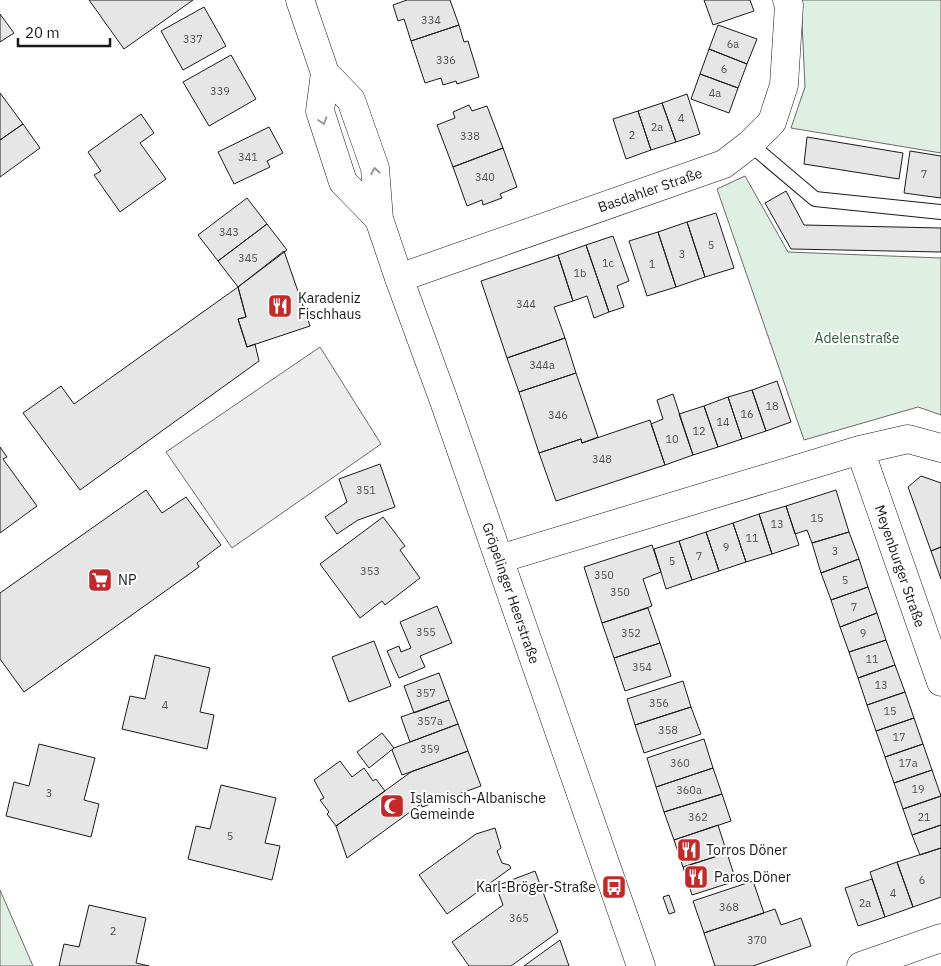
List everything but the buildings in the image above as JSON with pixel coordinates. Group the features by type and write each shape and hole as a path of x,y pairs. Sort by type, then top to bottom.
{"street":[{"name":"Gröpelinger Heerstraße","path":"300,0 325,73 320,111 343,182 379,219 642,966"},
{"name":"Basdahler Straße","path":"399,278 724,164 750,144 772,122 784,86 789,5 787,0"},
{"path":"499,559 860,450 908,439 941,448"},
{"name":"Meyenburger Straße","path":"860,450 941,682"},
{"path":"861,966 941,938"}],"lane":[{"path":"750,144 815,199 941,212"}],"green space":[{"path":"801,0 941,0 941,153 791,128 805,87"},
{"name":"Adelenstraße","path":"745,176 788,252 941,258 941,415 918,407 804,440 717,189"},
{"path":"0,890 33,966 0,966"}],"shaded area":[{"path":"320,347 381,444 232,548 166,452"}],"place":[{"name":"Karadeniz Fischhaus","path":"280,306"},
{"name":"NP","path":"100,580"},
{"name":"Islamisch-Albanische Gemeinde","path":"392,806"},
{"name":"Torros Döner","path":"689,850"},
{"name":"Paros Döner","path":"696,877"},
{"name":"Karl-Bröger-Straße","path":"614,887"}]}
